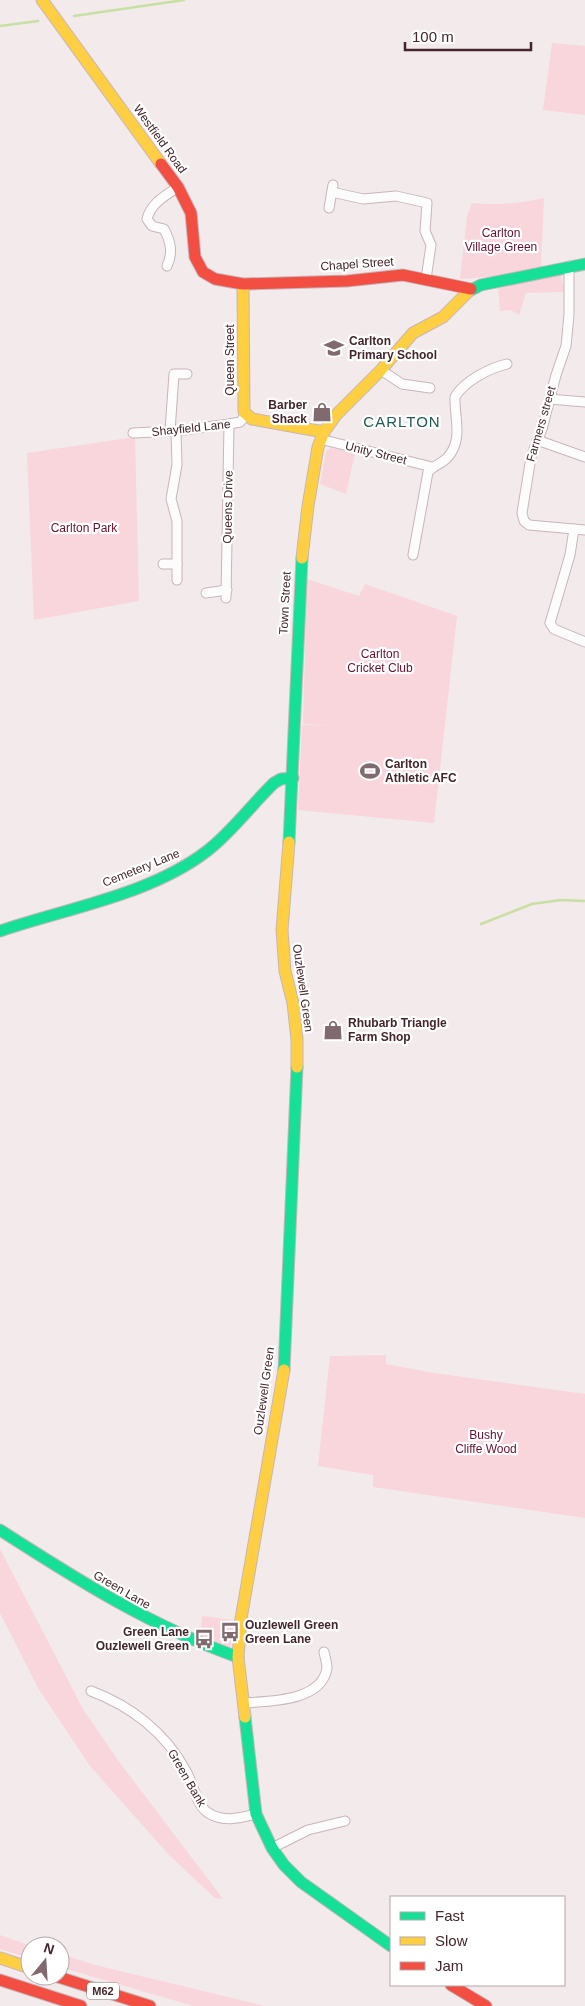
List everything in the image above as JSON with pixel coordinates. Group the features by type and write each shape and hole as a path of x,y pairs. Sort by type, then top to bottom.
{"main road":[{"name":"Westfield Road","path":"42,0 178,187 191,213 195,257 203,272 214,279 243,284"},
{"path":"246,415 252,419 322,436 336,415 381,370 413,333 443,317 471,289 481,285 585,264"},
{"name":"Chapel Street","path":"243,284 347,280 403,275 471,289"},
{"name":"Queen Street","path":"243,284 243,408 246,415"},
{"name":"Town Street","path":"293,778 300,578 308,506 322,436"},
{"name":"Cemetery Lane","path":"0,931 118,894 190,863 219,842 274,783 281,779 293,778"},
{"name":"Ouzlewell Green","path":"293,778 282,930 285,971 293,1003 297,1038 284,1362 241,1619 238,1657 256,1814 272,1848 284,1865 301,1882 390,1945"},
{"name":"Green Lane","path":"0,1530 92,1590 141,1618 194,1642 238,1657"},
{"path":"0,1958 20,1965"},
{"name":"M62","path":"0,1980 81,2006"},
{"name":"M62","path":"70,1980 150,2006"},
{"path":"453,1986 486,2006"}],"street":[{"path":"167,266 171,256 170,239 164,229 152,226 147,218 149,211 159,200 178,187"},
{"path":"329,208 332,189 363,198 396,196 427,202 425,231 431,245 426,279"},
{"name":"Farmers street","path":"569,266 569,315 566,346 545,418 531,457 522,513 524,521 529,524 585,530"},
{"path":"414,555 428,472 432,467 446,459 455,444 458,424 452,395 491,364 507,364"},
{"path":"381,370 402,384 430,388"},
{"path":"177,580 176,521 171,499 177,466 173,431 174,374 187,374"},
{"path":"549,399 585,402"},
{"name":"Shayfield Lane","path":"133,434 229,424 240,422 246,415"},
{"name":"Queens Drive","path":"206,593 227,594 229,424"},
{"name":"Unity Street","path":"322,436 432,467"},
{"path":"537,440 585,456"},
{"path":"574,529 570,555 550,623 554,629 585,642"},
{"path":"163,564 177,564"},
{"path":"243,1703 285,1699 304,1694 316,1687 323,1679 327,1666 324,1652"},
{"name":"Green Bank","path":"91,1691 116,1702 136,1715 170,1746 187,1772 200,1804 207,1812 235,1819 256,1814"},
{"path":"100,1705 104,1696"},
{"path":"272,1848 308,1830 345,1821"}],"green space":[{"path":"552,43 585,46 585,115 543,110"},
{"name":"Carlton Village Green","path":"544,198 541,267 500,276 460,279 467,216 472,203 508,204"},
{"path":"560,273 565,292 526,293 519,315 511,310 500,311 498,288"},
{"name":"Carlton Park","path":"135,437 139,601 34,620 27,453"},
{"path":"331,448 355,453 346,494 320,484 326,451"},
{"name":"Carlton Cricket Club","path":"307,579 359,596 365,584 457,616 434,823 298,810 302,725 330,726 303,724"},
{"name":"Bushy Cliffe Wood","path":"386,1355 386,1364 434,1373 585,1394 585,1518 373,1487 373,1475 318,1466 330,1356"},
{"path":"0,1549 84,1711 120,1763 223,1899 215,1898 169,1855 90,1766 38,1688 0,1613"},
{"path":"202,1616 235,1620 230,1649 200,1638"},
{"path":"0,1935 20,1942 20,1955 0,1949"},
{"path":"70,1957 95,1965 265,2006 193,2006 70,1970"}],"waterway":[{"path":"74,16 184,0"},
{"path":"0,26 38,21"},
{"path":"481,924 532,904 561,900 585,901"}],"traffic: fast":[{"path":"469,291 481,285 585,264"},
{"path":"289,842 302,558"},
{"path":"0,931 107,899 160,879 184,866 216,844 274,783 281,779 293,778"},
{"path":"284,1370 297,1067"},
{"path":"0,1530 115,1601 175,1631 238,1657"},
{"path":"245,1717 256,1814 272,1848 284,1865 301,1882 390,1945"}],"traffic: slow":[{"path":"42,0 161,164"},
{"path":"243,284 244,412 252,419 324,432"},
{"path":"302,558 318,447 324,432 336,415 381,370 413,333 443,317 469,291"},
{"path":"289,842 282,930 285,971 293,1003 297,1039 297,1067"},
{"path":"245,1717 238,1657 241,1619 284,1370"},
{"path":"0,1958 20,1965"}],"traffic: jam":[{"path":"161,164 178,187 191,213 195,257 203,272 215,279 243,284 347,281 403,275 471,289"},
{"path":"0,1980 81,2006"},
{"path":"70,1981 150,2006"},
{"path":"453,1986 486,2006"}],"place":[{"name":"Carlton Primary School","path":"334,348"},
{"name":"Barber Shack","path":"322,412"},
{"name":"Carlton Athletic AFC","path":"370,771"},
{"name":"Rhubarb Triangle Farm Shop","path":"333,1030"},
{"name":"Ouzlewell Green Green Lane","path":"230,1632"},
{"name":"Green Lane Ouzlewell Green","path":"204,1639"}],"district":[{"name":"CARLTON","path":"402,421"}]}
